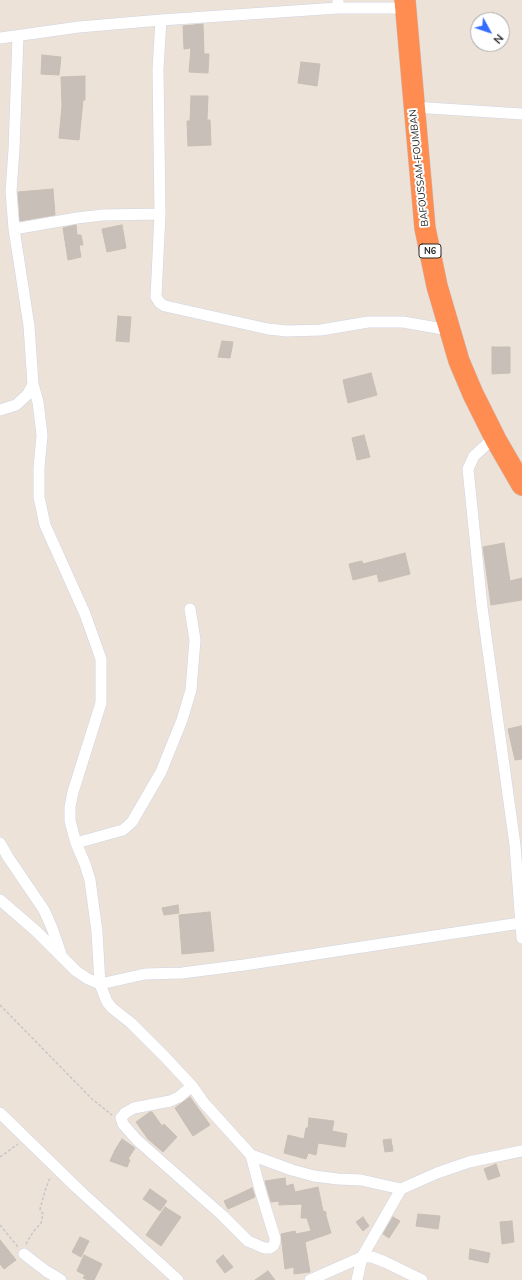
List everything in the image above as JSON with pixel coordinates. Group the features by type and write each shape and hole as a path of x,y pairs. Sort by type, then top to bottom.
{"highway":[{"name":"BAFOUSSAM-FOUMBAN","path":"405,4 413,108 425,228 437,286 459,361 473,394 496,440 522,485"}],"street":[{"path":"0,38 79,27 338,4 405,4"},
{"path":"161,20 158,70 160,214 156,297 160,303 166,306 287,332 320,330 368,322 403,322 449,330"},
{"path":"18,36 11,191 14,229 29,326 33,384 38,402 42,436 39,468 39,497 45,525 85,614 100,659 101,703 70,806 70,821 76,843 90,880 97,932 100,984 107,1002 112,1008 143,1034 192,1086 209,1108 251,1155 275,1238 275,1242 270,1248 264,1248 248,1241 223,1216 137,1140 123,1124 122,1118 125,1113 134,1108 170,1101 179,1097 192,1086"},
{"path":"413,108 522,114"},
{"path":"14,229 103,215 160,214"},
{"path":"0,410 16,405 28,394 33,384"},
{"path":"496,440 486,445 474,456 468,469 482,607 515,845 522,938"},
{"path":"76,843 123,830 132,822 161,772 182,720 191,690 195,640 190,609"},
{"path":"0,843 44,910 62,957"},
{"path":"0,900 76,971 88,979 100,984 145,974 182,973 244,965 520,923"},
{"path":"0,1113 178,1280"},
{"path":"357,1280 362,1257 401,1189 437,1173 469,1162 522,1151"},
{"path":"251,1155 292,1170 314,1176 361,1180 401,1189"},
{"path":"24,1254 46,1271 61,1280"},
{"path":"310,1280 362,1257 372,1257 422,1280"}],"path":[{"path":"0,1005 91,1098 123,1124"},
{"path":"0,1157 26,1138"},
{"path":"24,1254 25,1245 41,1223 43,1214 40,1209 45,1191 49,1179 57,1168"},
{"path":"0,1225 24,1254"}],"building":[{"path":"203,24 204,54 209,54 208,73 189,72 191,48 184,49 183,26"},
{"path":"42,55 61,57 59,75 41,74"},
{"path":"301,62 320,64 317,86 298,83"},
{"path":"85,76 85,100 83,100 79,140 59,138 62,106 61,77"},
{"path":"191,96 208,96 207,120 210,120 211,145 188,146 187,121 190,121"},
{"path":"53,189 55,215 20,221 18,192"},
{"path":"76,225 77,235 81,235 83,245 79,245 81,257 68,260 63,228"},
{"path":"122,225 126,248 107,252 102,229"},
{"path":"118,316 131,317 129,342 116,341"},
{"path":"222,341 233,342 230,358 218,357"},
{"path":"492,347 510,347 510,373 492,374"},
{"path":"371,373 377,395 348,403 343,380"},
{"path":"364,435 370,457 357,460 352,438"},
{"path":"504,543 510,581 522,578 522,600 491,605 483,547"},
{"path":"405,553 410,574 379,582 377,574 353,580 349,564 362,561 363,564"},
{"path":"521,726 522,759 515,760 508,729"},
{"path":"178,905 179,913 164,915 162,908"},
{"path":"210,912 214,951 182,954 179,915"},
{"path":"190,1097 210,1125 193,1136 175,1108"},
{"path":"152,1112 162,1126 164,1124 177,1137 163,1152 148,1139 136,1122"},
{"path":"309,1118 334,1121 332,1131 347,1134 345,1147 318,1143 316,1155 308,1153 306,1159 284,1153 288,1135 304,1139 306,1128 308,1128"},
{"path":"122,1139 135,1148 128,1159 130,1160 127,1167 110,1161"},
{"path":"391,1139 393,1151 385,1152 383,1140"},
{"path":"496,1164 500,1176 488,1180 484,1169"},
{"path":"285,1178 286,1186 293,1184 295,1192 318,1187 323,1211 326,1212 331,1233 305,1242 310,1272 294,1274 294,1267 285,1269 281,1234 295,1231 296,1234 311,1231 307,1218 301,1218 302,1204 279,1205 279,1201 271,1202 265,1181"},
{"path":"252,1188 255,1197 228,1209 224,1201"},
{"path":"150,1189 167,1201 160,1211 143,1199"},
{"path":"165,1207 181,1217 161,1246 146,1235"},
{"path":"418,1214 440,1216 438,1229 416,1226"},
{"path":"363,1217 369,1226 363,1231 356,1222"},
{"path":"393,1217 400,1221 389,1238 383,1234"},
{"path":"512,1221 514,1242 502,1244 500,1222"},
{"path":"80,1237 89,1241 81,1257 72,1252"},
{"path":"0,1240 16,1260 4,1269 0,1264"},
{"path":"470,1249 490,1253 488,1263 469,1259"},
{"path":"84,1255 102,1264 94,1280 83,1278 85,1275 77,1271"},
{"path":"223,1255 233,1267 225,1273 216,1261"},
{"path":"268,1271 275,1280 255,1280"}]}
